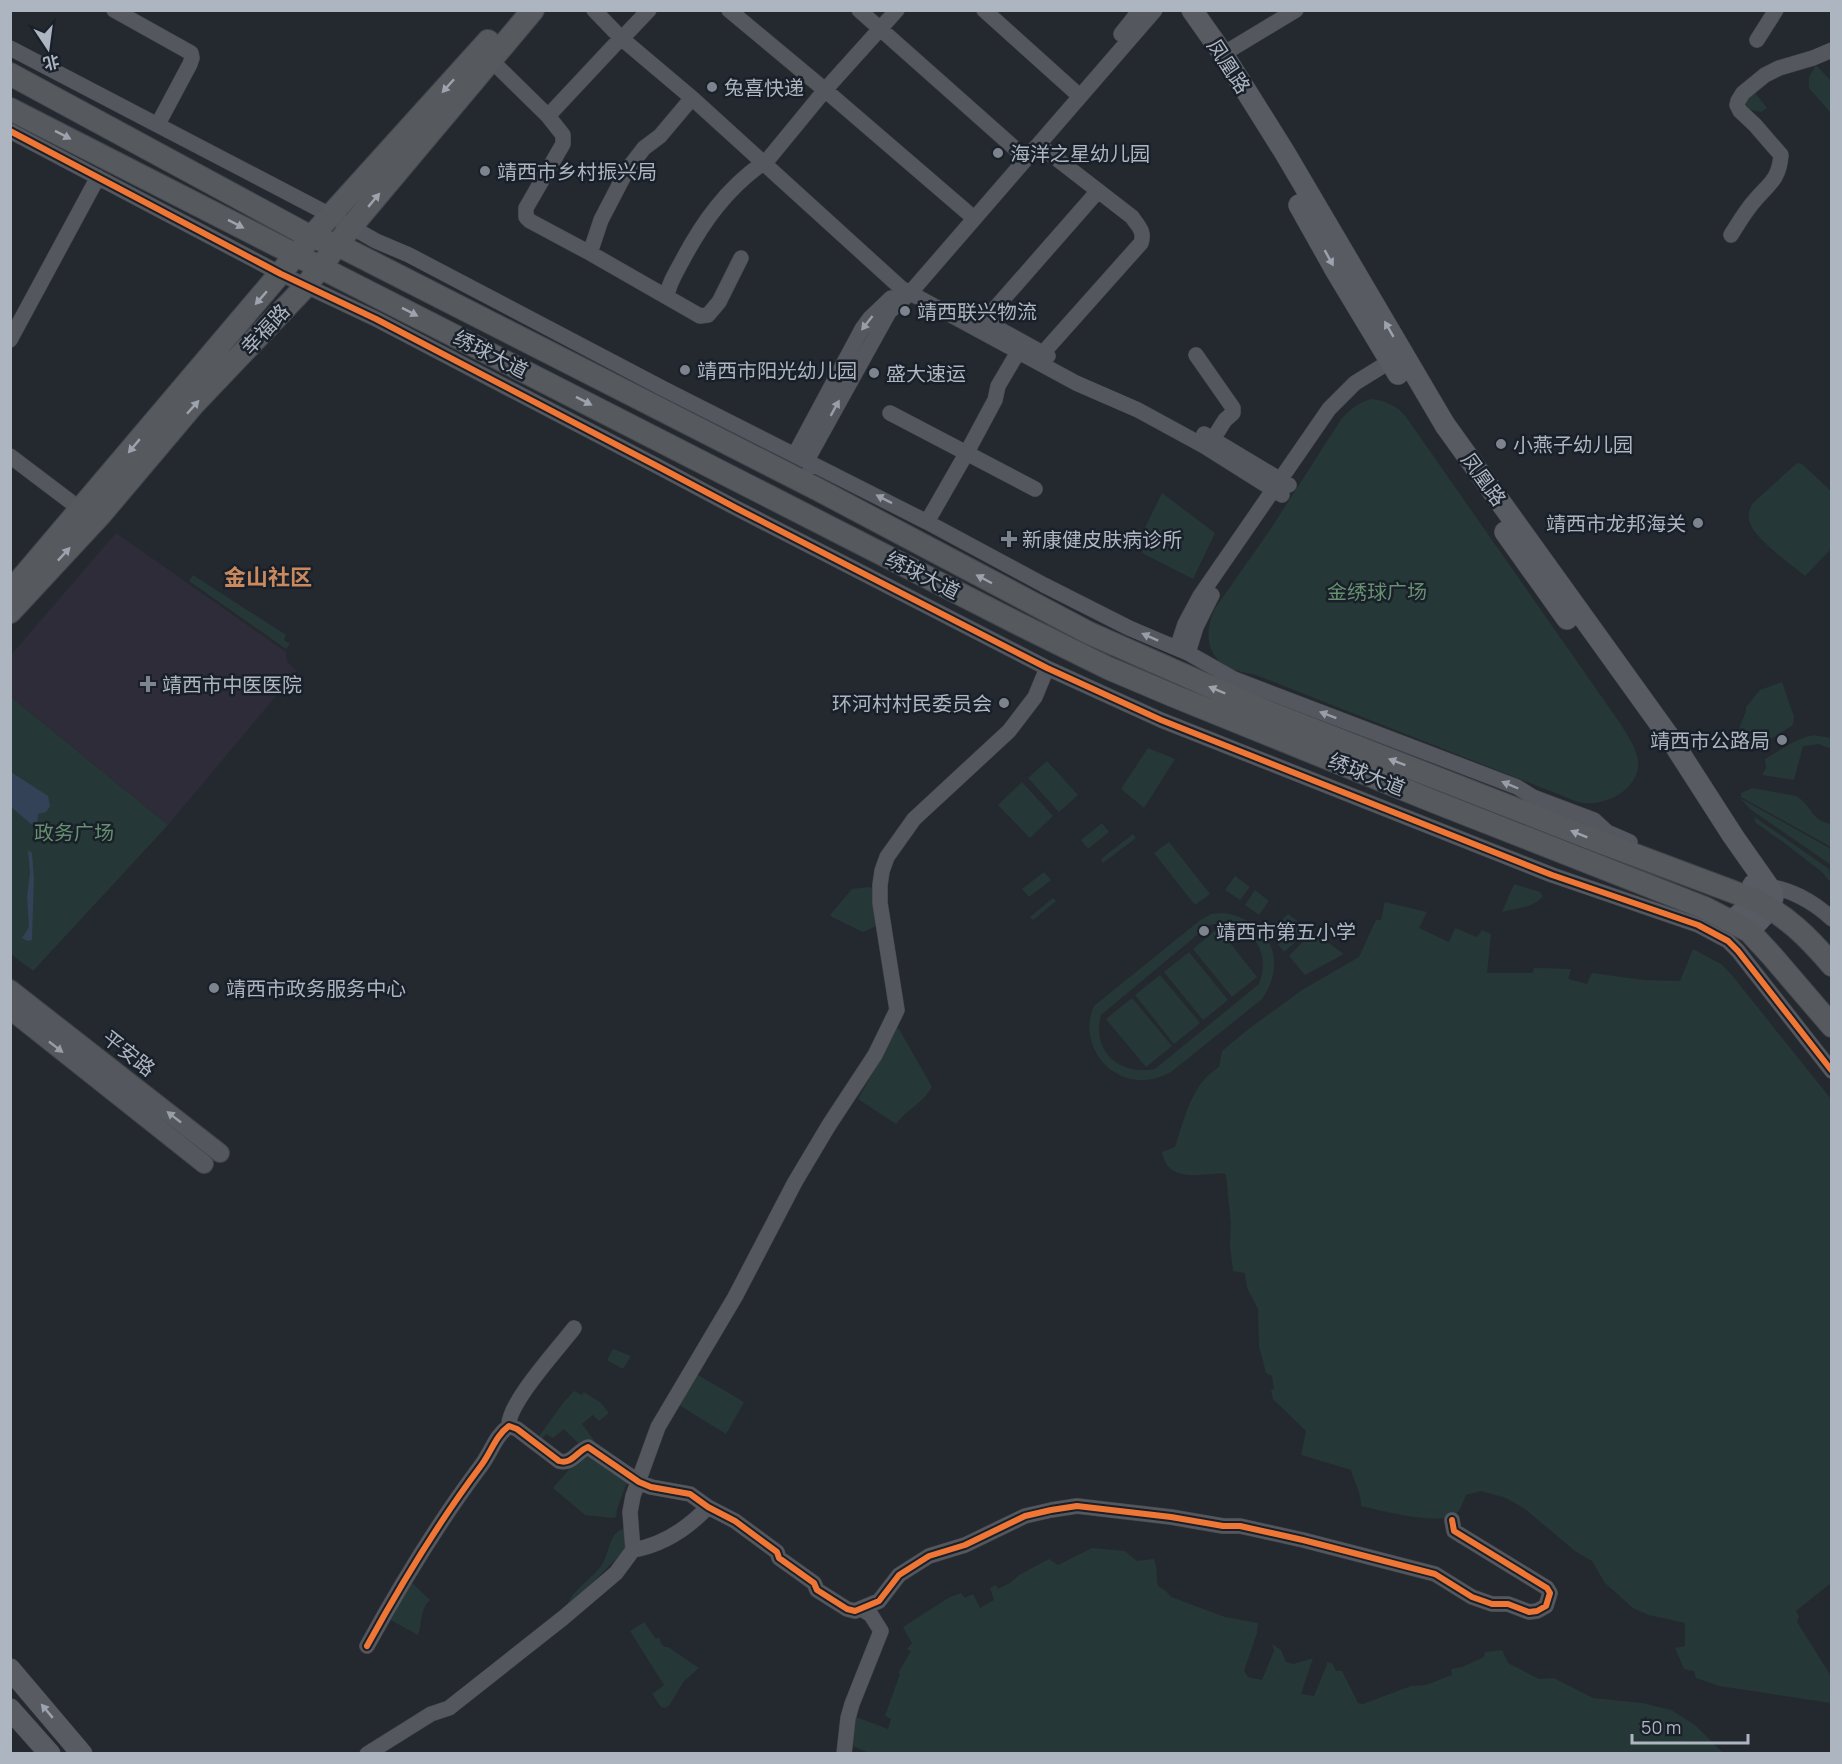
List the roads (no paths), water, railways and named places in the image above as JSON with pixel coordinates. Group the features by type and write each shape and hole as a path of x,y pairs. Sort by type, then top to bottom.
{"main road":[{"name":"幸福路","path":"10,612 101,514 194,405 322,267 340,230 514,10"},
{"name":"幸福路","path":"340,230 533,10"},
{"name":"凤凰路","path":"1179,10 1227,78 1336,272 1670,738 1728,829 1761,895"},
{"name":"凤凰路","path":"1192,10 1223,54 1291,163 1390,329 1399,361"},
{"name":"绣球大道","path":"10,74 311,237 340,230 551,356 819,490 1025,600 1130,652 1263,710 1595,840 1761,895 1805,933 1832,965"},
{"name":"绣球大道","path":"10,109 866,546 1119,672 1705,908 1740,926 1772,956 1832,1026"},
{"name":"幸福路","path":"10,591 311,237"},
{"path":"1740,926 1761,895"},
{"path":"10,1669 82,1754"},
{"path":"10,1709 50,1754"}],"street":[{"path":"114,10 191,53 190,64 158,124"},
{"path":"594,10 698,91 766,160"},
{"path":"605,10 625,35 692,98 766,160 909,287 1076,383 1138,411 1282,487"},
{"path":"548,116 649,10"},
{"path":"729,10 968,213"},
{"path":"859,10 1020,153"},
{"path":"667,297 671,281 703,223 734,187 766,160 897,10"},
{"path":"984,10 1074,92"},
{"path":"801,457 889,312 968,213 1074,92 1140,10"},
{"path":"909,287 1040,145 1155,10"},
{"path":"1223,54 1296,10"},
{"path":"1757,40 1776,10"},
{"path":"10,48 158,124 340,230 409,255 664,389 910,513 1005,565 1130,628 1183,650 1234,679 1517,787 1533,797 1594,820 1607,832 1619,838 1689,863 1761,895 1794,894 1808,901 1832,919"},
{"path":"1731,235 1751,205 1773,182 1778,172 1781,156 1740,111 1737,105 1738,100 1765,75 1832,50"},
{"path":"491,60 548,116 563,135 563,144 526,208 526,217 534,225 590,253 696,315 708,315 719,302 741,258"},
{"path":"590,253 601,220 627,170 644,148 660,136 692,98"},
{"path":"133,111 152,151"},
{"path":"10,131 281,274 360,312 1047,668 1161,720 1552,875 1698,925 1728,941 1738,951 1832,1071"},
{"path":"1040,145 1132,217 1143,231 1141,243 1043,353"},
{"path":"92,150 104,180"},
{"path":"10,340 104,180"},
{"path":"984,321 1098,191"},
{"path":"355,284 360,312"},
{"path":"909,287 984,321 1082,376 1213,439 1282,487"},
{"path":"533,320 551,356"},
{"path":"927,522 995,400 998,386 1018,351"},
{"path":"1196,356 1233,408 1233,412 1213,439"},
{"path":"1183,650 1209,599 1282,487 1329,409 1355,383 1399,361"},
{"path":"508,363 519,395"},
{"path":"664,389 673,417"},
{"path":"890,413 1035,489"},
{"path":"655,437 657,466"},
{"path":"10,456 80,509"},
{"path":"801,457 819,490"},
{"path":"910,513 925,547"},
{"path":"866,546 873,577"},
{"path":"1005,565 1025,600"},
{"path":"633,1550 630,1512 633,1496 658,1426 735,1297 795,1182 875,1055 897,1010 880,903 881,878 887,858 914,819 1010,731 1035,697 1047,668"},
{"path":"1376,777 1390,810"},
{"name":"平安路","path":"10,989 220,1153"},
{"name":"平安路","path":"10,1010 204,1164"},
{"path":"509,1426 509,1418 520,1398 573,1328"},
{"path":"509,1426 517,1429 564,1463 588,1447 639,1482 651,1487 690,1494 708,1507 735,1521 777,1552 779,1558 814,1583 817,1590 847,1609 855,1611 879,1601 906,1569 929,1556 965,1545 1013,1521 1035,1513 1077,1506 1171,1517 1223,1526 1240,1526 1348,1550 1435,1574 1472,1597 1492,1604 1508,1604 1529,1612 1546,1606 1550,1593 1547,1588 1454,1531 1452,1520"},
{"path":"367,1646 457,1498 482,1465 503,1430 509,1426"},
{"path":"367,1754 431,1714 449,1708 616,1573 633,1550 666,1540 681,1532 708,1507"},
{"path":"844,1754 852,1704 881,1631 871,1615 862,1609"}],"water":[{"path":"11,772 48,796 50,806 46,812 38,814 37,829 11,807"},
{"path":"28,850 32,853 34,878 32,940 27,941 22,938 29,927"}],"place":[{"name":"兔喜快递","path":"712,87"},
{"name":"海洋之星幼儿园","path":"998,153"},
{"name":"靖西市乡村振兴局","path":"485,171"},
{"name":"靖西联兴物流","path":"905,311"},
{"name":"靖西市阳光幼儿园","path":"685,370"},
{"name":"盛大速运","path":"874,373"},
{"name":"小燕子幼儿园","path":"1501,444"},
{"name":"靖西市龙邦海关","path":"1698,523"},
{"name":"新康健皮肤病诊所","path":"1009,539"},
{"name":"靖西市中医医院","path":"148,684"},
{"name":"环河村村民委员会","path":"1004,703"},
{"name":"靖西市公路局","path":"1782,740"},
{"name":"靖西市第五小学","path":"1204,931"},
{"name":"靖西市政务服务中心","path":"214,988"}],"district":[{"name":"金山社区","path":"268,577"}],"park label":[{"name":"金绣球广场","path":"1377,591"},
{"name":"政务广场","path":"74,832"}]}
